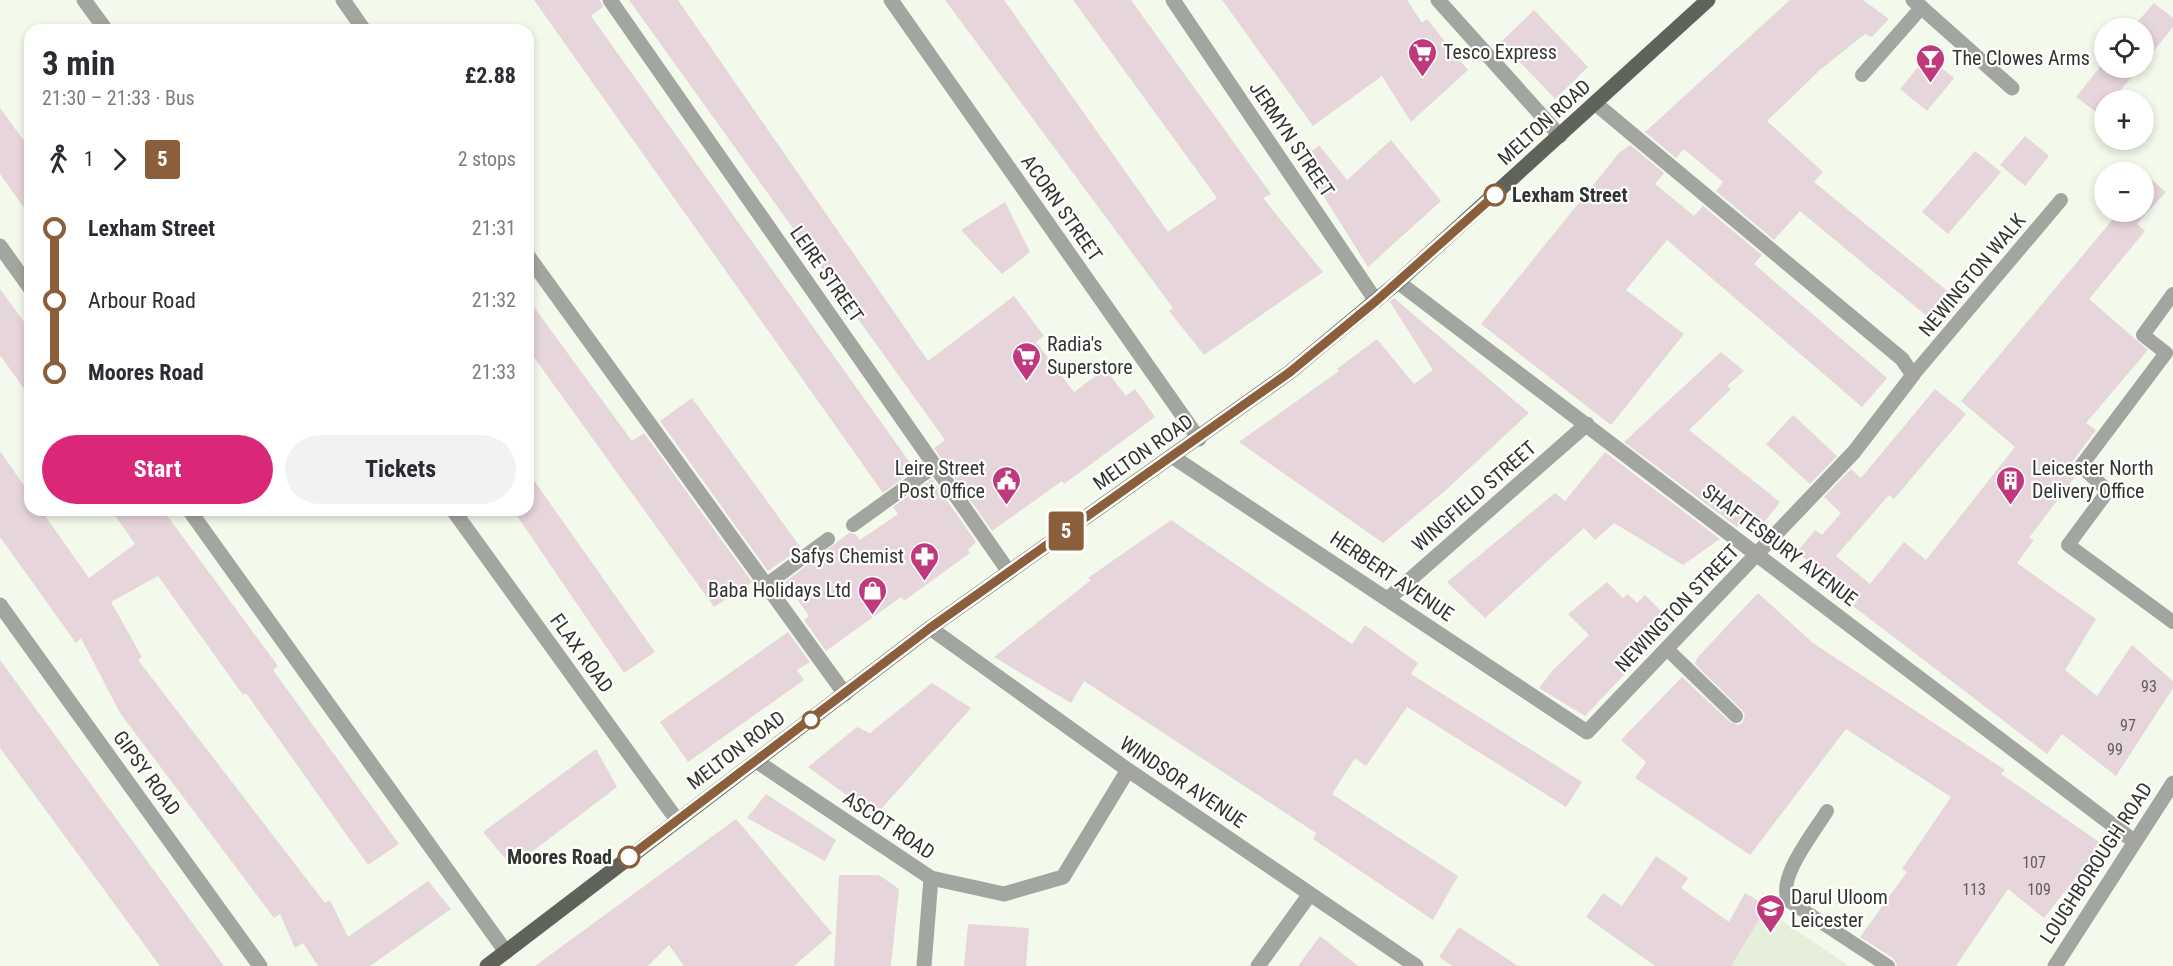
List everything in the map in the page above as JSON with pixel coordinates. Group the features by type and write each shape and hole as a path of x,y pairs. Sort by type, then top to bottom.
{"main road":[{"name":"MELTON ROAD","path":"487,966 930,628 1199,439 1290,372 1398,282 1708,0"}],"street":[{"path":"84,0 102,24"},
{"path":"343,0 360,24"},
{"name":"LEIRE STREET","path":"610,0 1009,572"},
{"name":"ACORN STREET","path":"891,0 1199,439"},
{"name":"JERMYN STREET","path":"1173,0 1376,301"},
{"path":"1438,0 1560,136"},
{"path":"1918,4 2012,88"},
{"path":"1596,104 1902,359 1912,375"},
{"path":"0,246 24,280"},
{"path":"534,264 845,694"},
{"name":"SHAFTESBURY AVENUE","path":"1398,282 2135,842"},
{"name":"NEWINGTON STREET","path":"1587,732 1854,452 1912,375"},
{"name":"WINGFIELD STREET","path":"1389,598 1587,424"},
{"name":"HERBERT AVENUE","path":"1173,457 1389,598 1587,732"},
{"path":"193,516 506,952"},
{"name":"FLAX ROAD","path":"457,516 677,820"},
{"name":"GIPSY ROAD","path":"0,605 260,966"},
{"name":"WINDSOR AVENUE","path":"930,628 1128,770 1416,966"},
{"name":"ASCOT ROAD","path":"756,761 931,878 1005,894 1063,877 1128,770"},
{"name":"LOUGHBOROUGH ROAD","path":"2055,966 2173,783"},
{"path":"924,966 931,878"},
{"path":"1258,966 1310,894"}],"lane":[{"path":"1862,75 1918,4"},
{"name":"NEWINGTON WALK","path":"1912,375 2061,200"},
{"path":"2173,294 2143,335 2166,353 2081,466 2108,490 2068,545 2173,622"},
{"path":"853,525 935,466"},
{"path":"766,585 828,539"},
{"path":"1667,649 1736,716"},
{"path":"1827,811 1789,873 1784,887 1785,895 1795,905 1888,966"}],"shaded area":[{"name":"Darul Uloom Leicester","path":"1756,903 1849,966 1719,966"}],"building":[{"path":"534,0 600,0 603,7 591,16 911,464 918,459 922,464 883,493"},
{"path":"629,0 678,0 928,361 1014,296 1044,336 1036,342 1074,392 1105,369 1126,396 1135,389 1155,417 1064,484 1062,481 992,531 934,448 945,440"},
{"path":"945,0 1004,0 1168,232 1217,198 1073,0 1131,0 1271,194 1263,198 1323,272 1204,355 1169,311 1173,308"},
{"path":"1222,0 1407,0 1422,23 1427,19 1468,70 1411,122 1382,76 1313,126"},
{"path":"1790,0 1863,0 1889,19 1872,37 1865,34 1821,69 1767,121 1823,172 1814,182 1961,302 1940,327 1800,211 1774,240 1716,191 1723,182 1684,149 1676,158 1645,132"},
{"path":"2154,3 2173,18 2173,27 2154,51 2154,18 2141,18"},
{"path":"1534,10 1588,67 1555,99 1501,42"},
{"path":"1927,56 1954,78 1927,111 1900,89"},
{"path":"2094,74 2094,78 2131,78 2121,90 2094,90 2094,110 2076,97"},
{"path":"0,108 24,141 24,208 0,174"},
{"path":"2025,136 2049,156 2025,186 2000,165"},
{"path":"1391,140 1441,201 1368,267 1301,160 1319,145 1347,180"},
{"path":"1630,145 1664,173 1655,184 1694,216 1703,206 1762,255 1754,264 1887,378 1862,407 1667,240 1626,290 1684,334 1611,425 1481,324 1619,153"},
{"path":"1975,151 2001,172 1948,234 1922,212"},
{"path":"2154,182 2166,192 2154,205"},
{"path":"1005,202 1030,252 1002,274 961,230"},
{"path":"2111,222 2139,222 2137,224 2145,231 2089,299 2148,350 2086,423 2096,430 2069,466 2077,474 2029,538 2034,540 2017,563 2096,619 2065,670 2097,696 2132,645 2173,681 2173,688 2116,776 2062,734 2047,754 1853,606 1857,601 1797,552 1815,530 1822,535 1841,513 1824,497 1851,469 1861,478 1935,389 1966,414 1894,499 1889,495 1836,556 1870,584 1904,542 1926,560 2015,447 1961,401"},
{"path":"0,289 24,322 24,389 0,355"},
{"path":"1394,298 1529,413 1446,490 1383,543 1239,442 1339,371 1337,369 1377,339 1414,384 1433,370 1390,302"},
{"path":"534,307 632,441 644,433 752,582 714,607 534,357"},
{"path":"1721,352 1744,371 1727,386 1731,389 1689,430 1780,502 1759,529 1747,520 1737,527 1624,442"},
{"path":"692,398 801,548 768,571 660,421"},
{"path":"1793,415 1837,456 1810,484 1766,444"},
{"path":"0,451 24,485 24,516 45,516 89,578 135,544 115,516 167,516 278,666 273,670 399,844 368,865 246,693 243,695 158,576 111,602 142,657 138,660 325,903 330,900 348,937 428,881 451,909 370,966 318,966 303,943 295,948 280,914 274,918 120,713 81,638 76,643 0,537"},
{"path":"1605,452 1720,539 1683,565 1614,523 1595,540 1584,528 1485,618 1447,582 1555,493 1565,501"},
{"path":"932,479 976,542 968,550 970,553 904,601 901,597 826,651 804,620 809,616 785,582 849,533 855,534 860,540 898,514 893,507"},
{"path":"534,481 655,652 624,673 517,516 534,516"},
{"path":"1171,520 1352,644 1365,625 1418,663 1411,674 1582,782 1566,807 1407,707 1366,766 1355,758 1332,794 1458,876 1433,920 1313,839 1316,833 1084,681 1071,703 994,657 1091,580 1088,578"},
{"path":"1607,582 1623,598 1628,594 1637,603 1645,595 1673,623 1585,716 1539,688 1553,670 1589,635 1568,614"},
{"path":"1758,593 1813,643 2005,770 2001,774 2102,844 2044,918 2008,889 1956,966 1897,966 1893,958 1860,937 1907,872 1902,869 1951,797 1846,729 1750,855 1635,778 1646,762 1621,740 1682,677 1730,722 1738,725 1743,722 1745,714 1742,710 1695,664 1697,658"},
{"path":"788,632 810,662 797,670 804,680 688,762 660,722"},
{"path":"0,660 224,966 160,966 0,748"},
{"path":"932,683 971,708 875,816 808,767 857,727 870,733"},
{"path":"596,749 617,787 512,867 483,832"},
{"path":"766,794 836,840 825,861 747,818"},
{"path":"736,819 832,933 794,966 684,966 669,945 648,966 535,966"},
{"path":"1656,856 1688,878 1681,888 1729,922 1745,893 1767,906 1731,966 1655,966 1586,917 1603,893 1622,906"},
{"path":"839,875 879,875 899,889 891,966 834,966"},
{"path":"968,924 1029,928 1026,966 964,966"},
{"path":"1459,927 1518,966 1452,966 1439,957"},
{"path":"1320,936 1358,966 1298,966"}],"bus line":[{"name":"5","path":"629,857 930,628 1199,439 1290,372 1376,301 1495,195"}],"place":[{"name":"Tesco Express","path":"1422,78"},
{"name":"The Clowes Arms","path":"1931,84"},
{"name":"Lexham Street","path":"1495,195"},
{"name":"Radia's Superstore","path":"1026,382"},
{"name":"Leire Street Post Office","path":"1006,506"},
{"name":"Leicester North Delivery Office","path":"2011,506"},
{"name":"Safys Chemist","path":"925,582"},
{"name":"Baba Holidays Ltd","path":"872,616"},
{"name":"Moores Road","path":"629,857"},
{"name":"Darul Uloom Leicester","path":"1770,934"}]}
